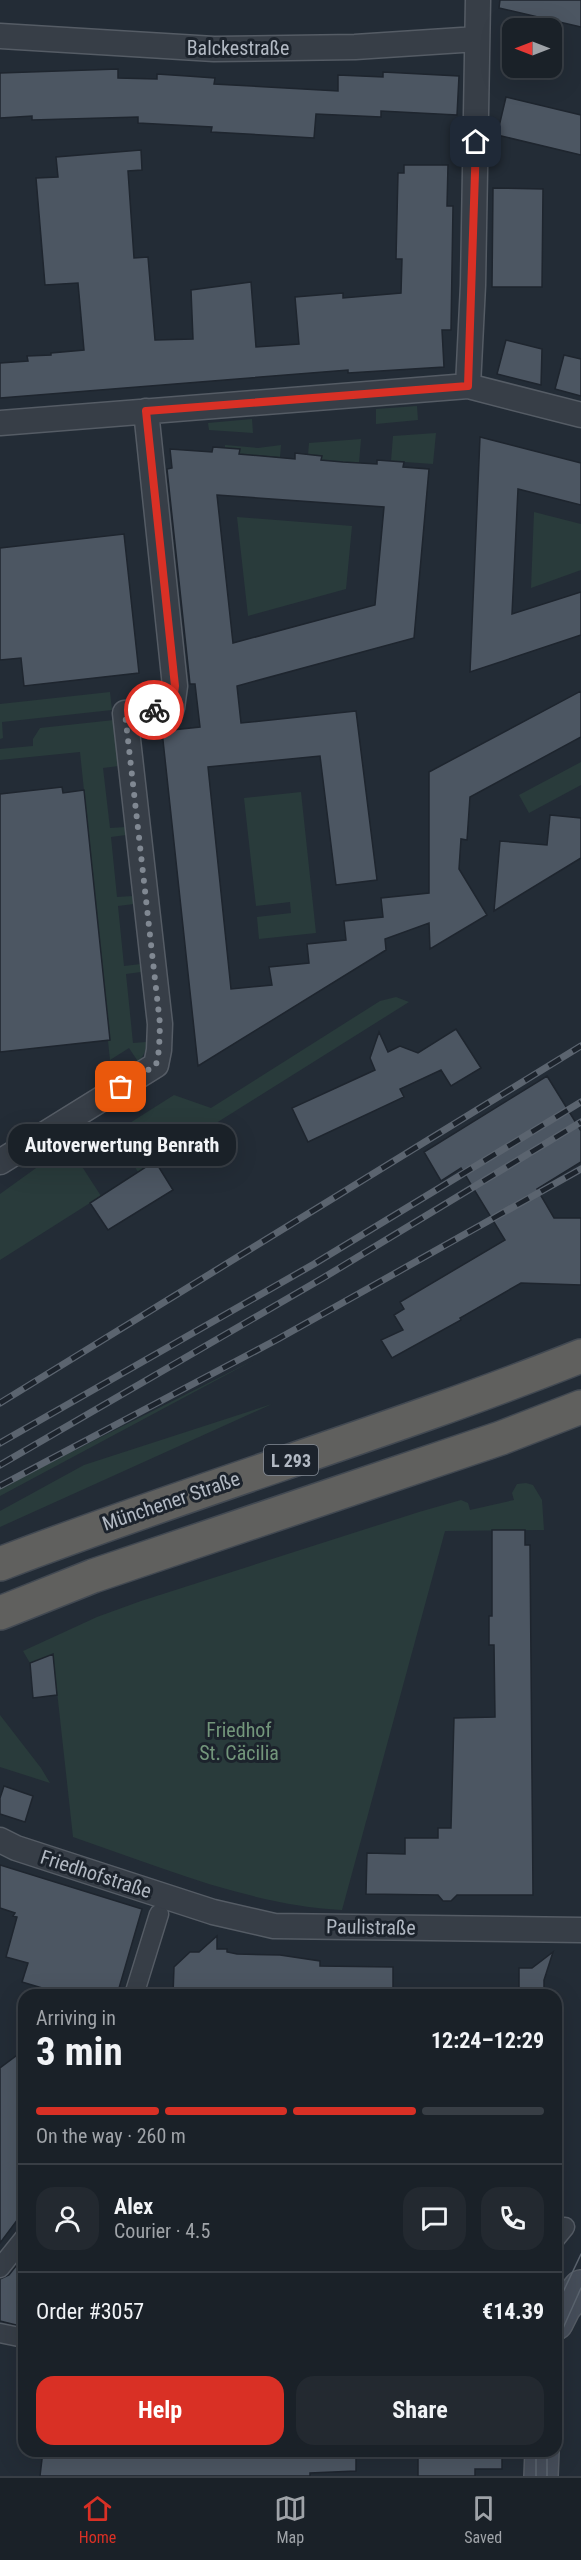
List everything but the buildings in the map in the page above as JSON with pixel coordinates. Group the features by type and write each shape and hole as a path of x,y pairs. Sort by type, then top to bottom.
{"highway":[{"name":"Münchener Straße","path":"0,1564 161,1504 486,1394 581,1356"},
{"name":"L 293","path":"0,1613 173,1548 501,1438 581,1407"}],"main road":[{"path":"541,2476 542,2457"}],"street":[{"path":"468,386 473,285 478,0"},
{"name":"Balckestraße","path":"0,36 214,49 355,46 477,39"},
{"path":"0,423 468,386 581,416"},
{"path":"0,1162 156,1065 159,1050 160,1024 125,713 172,708 175,686 146,411"},
{"name":"Friedhofstraße","path":"0,1840 161,1905 136,1989"},
{"name":"Paulistraße","path":"161,1905 213,1912 273,1926 581,1930"},
{"path":"0,2268 18,2246"},
{"path":"0,2333 18,2337"}],"green space":[{"path":"417,406 418,420 376,424 376,409"},
{"path":"252,419 253,433 209,430 208,423"},
{"path":"436,433 433,464 391,461 393,436"},
{"path":"361,439 359,463 321,461 321,456 308,455 309,443"},
{"path":"225,445 258,448 281,445 280,457 239,454 239,449 225,448"},
{"path":"534,512 581,524 581,570 531,588"},
{"path":"237,517 352,526 346,589 248,616"},
{"path":"110,692 112,710 2,722 3,738 0,739 0,704"},
{"path":"114,720 119,766 103,768 110,828 126,827 126,835 111,837 117,897 133,896 134,904 118,906 124,966 141,964 141,972 126,974 133,1043 146,1042 149,1044 140,1061 129,1048 110,1060 108,1041 110,1040 80,752 0,760 0,749 33,746 33,739 40,728"},
{"path":"581,762 581,785 529,813 519,795"},
{"path":"301,792 316,933 259,939 257,917 291,913 290,902 256,906 244,798"},
{"path":"396,997 409,1002 138,1172 114,1133 174,1095 211,1108 380,1001"},
{"path":"68,1145 101,1196 0,1260 0,1194"},
{"path":"254,1360 0,1496 0,1488"},
{"path":"272,1404 0,1527 0,1511 84,1465"},
{"name":"Friedhof St. Cäcilia","path":"517,1484 533,1485 542,1500 544,1530 445,1531 342,1910 307,1907 239,1893 73,1837 53,1655 30,1663 23,1651 97,1617 141,1601 419,1512 461,1500 468,1503 470,1510 514,1500 512,1493"},
{"path":"0,1715 41,1768 50,1783 0,1767"}],"tram line":[{"path":"562,2294 581,2254"},
{"path":"562,2331 581,2288"},
{"path":"536,2457 536,2476"},
{"path":"547,2457 547,2476"}],"railway":[{"path":"0,1403 581,1046"},
{"path":"0,1443 314,1264 581,1102"},
{"path":"0,1465 323,1278 581,1122"},
{"path":"0,1486 278,1339 581,1169"}],"way so far":[{"path":"121,1087 156,1065 159,1050 160,1024 125,713 154,710"}],"place":[{"name":"Autoverwertung Benrath","path":"121,1087"}],"route":[{"path":"154,710 172,708 175,686 146,411 468,386 476,142"}]}
